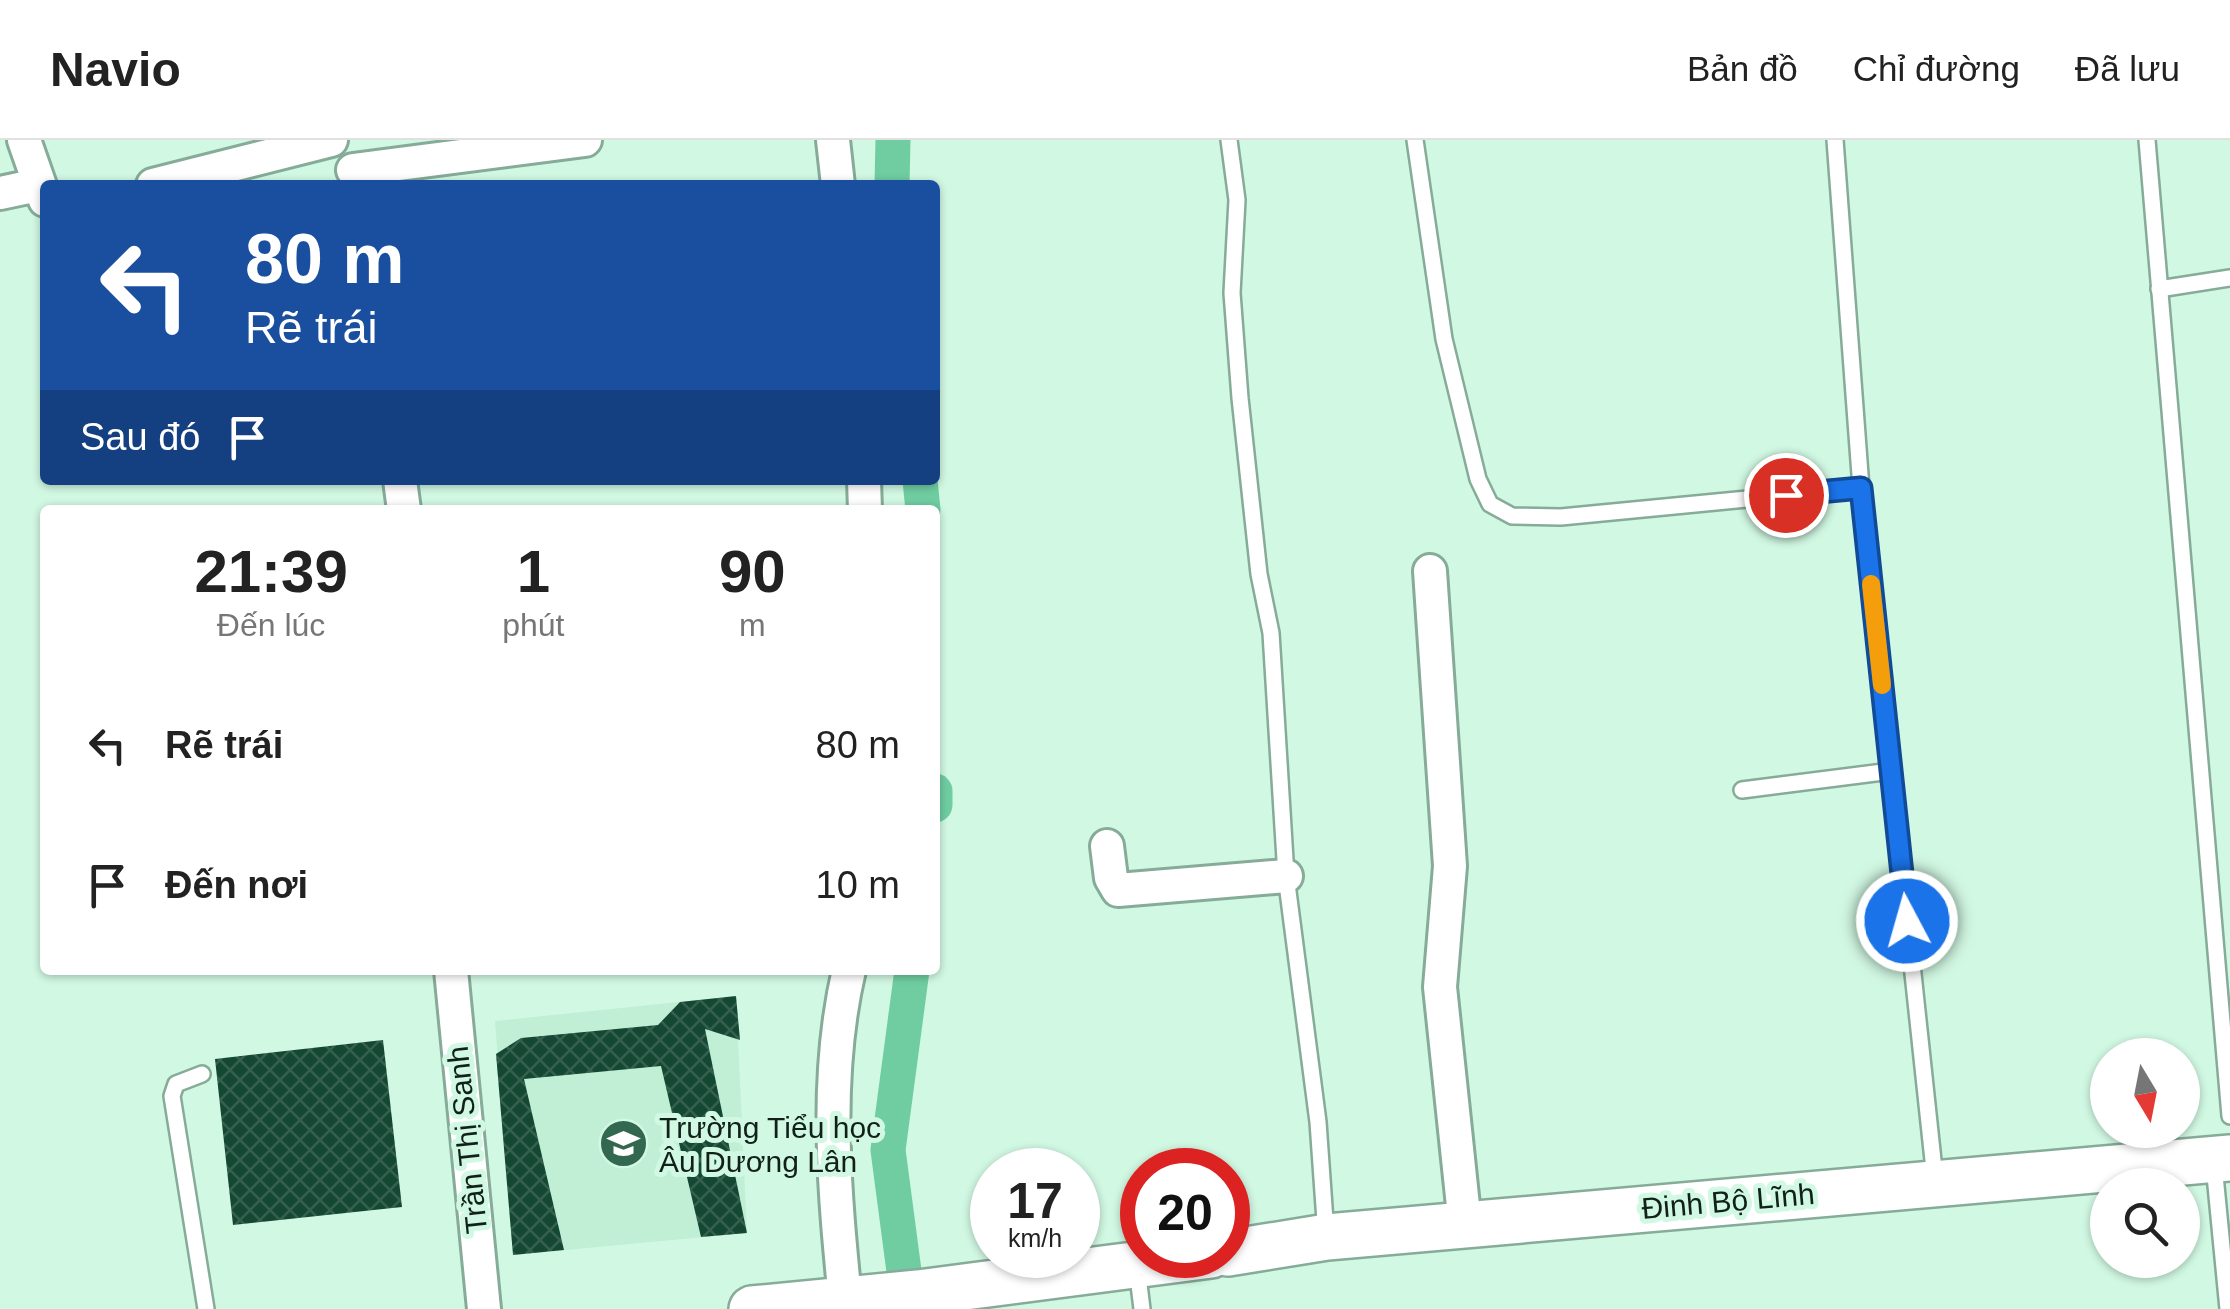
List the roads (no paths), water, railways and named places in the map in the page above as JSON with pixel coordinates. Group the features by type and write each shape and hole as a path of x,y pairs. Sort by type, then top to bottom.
{"main road":[{"name":"Đinh Bộ Lĩnh","path":"1250,1249 1465,1225 2222,1160"},
{"path":"752,1309 918,1293 1139,1288"}],"street":[{"path":"24,140 40,186"},
{"path":"173,180 331,140"},
{"path":"352,165 586,140"},
{"path":"833,140 837,180"},
{"path":"0,194 40,192"},
{"path":"1430,571 1450,866 1440,987 1465,1225"},
{"path":"1107,846 1110,878 1118,890 1286,876"},
{"name":"Trần Thị Sanh","path":"451,975 484,1309"},
{"path":"848,975 835,1072 835,1172 852,1302"}],"lane":[{"path":"1229,140 1236,200 1232,292 1240,398 1259,574 1271,632 1286,876 1318,1122 1326,1238"},
{"path":"1415,140 1444,339 1478,479 1490,504 1512,516 1561,518 1861,488"},
{"path":"1835,140 1861,488 1935,1183"},
{"path":"2146,140 2230,1116"},
{"path":"2159,289 2230,278"},
{"path":"1742,790 1891,771"},
{"path":"202,1074 176,1084 172,1096 206,1309"},
{"path":"2222,1160 2228,1309"}],"waterway":[{"path":"892,180 893,140"},
{"path":"920,485 922,505"},
{"path":"909,1309 888,1150 911,975"}],"place":[{"name":"Trường Tiểu học Âu Dương Lân","path":"624,1144"}]}
